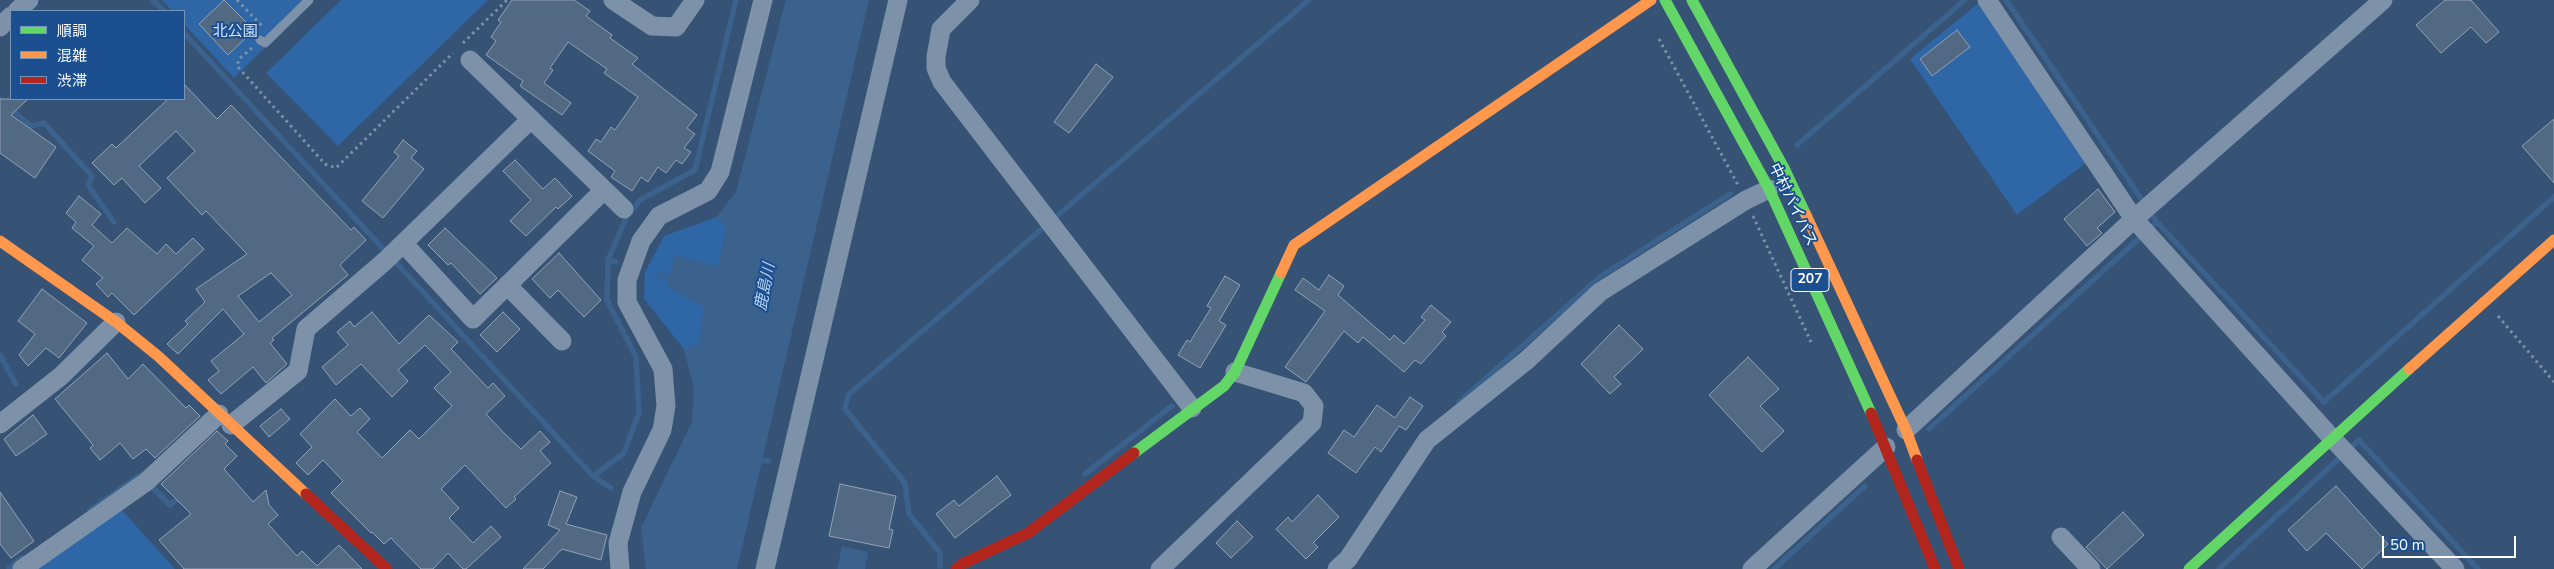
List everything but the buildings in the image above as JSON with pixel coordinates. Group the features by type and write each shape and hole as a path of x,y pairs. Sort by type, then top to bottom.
{"main road":[{"path":"959,566 1028,533 1192,408 1224,386 1235,372 1294,245 1651,0"},
{"name":"中村バイパス","path":"1665,0 1769,189 1886,447 1935,569"},
{"name":"中村バイパス","path":"1692,0 1785,170 1906,430 1960,569"},
{"path":"2189,569 2342,448 2484,300 2554,240"},
{"path":"0,241 116,322 158,356 387,569"}],"street":[{"path":"18,10 29,0"},
{"path":"613,0 652,26 676,27 695,0"},
{"path":"620,569 618,543 632,492 662,430 666,406 663,369 627,302 627,280 641,241 659,216 708,191 720,172 763,0"},
{"path":"764,569 898,0"},
{"path":"970,0 941,28 936,68 942,82 1192,408"},
{"path":"1987,0 2134,219 2455,569"},
{"path":"1906,430 2134,219 2383,0"},
{"path":"0,27 10,17"},
{"path":"470,60 624,209"},
{"path":"22,569 146,482 225,419 298,371 306,329 395,252 531,119"},
{"path":"1337,569 1348,559 1426,440 1527,360 1600,292 1746,200 1769,189"},
{"path":"395,252 473,319 604,190"},
{"path":"507,285 562,341"},
{"path":"0,424 61,376 116,322"},
{"path":"1160,569 1312,423 1314,406 1304,393 1235,372"},
{"path":"1752,569 1886,447"},
{"path":"2061,537 2091,569"}],"lane":[{"path":"260,40 265,43 309,0"}],"path":[{"path":"237,0 264,28 260,40 239,59 238,66 325,164 336,168 507,0"},
{"path":"1654,31 1746,200 1815,350"},
{"path":"2484,300 2554,382"}],"green space":[{"name":"北公園","path":"162,0 314,0 234,78 185,25 185,10 171,10"},
{"path":"341,0 488,0 338,146 266,73"},
{"path":"786,0 750,308 646,569 641,528 692,422 694,388 684,349 644,299 645,272 664,236 717,217 736,192"},
{"path":"1981,1 2086,163 2017,215 1910,59"},
{"path":"120,508 175,569 34,569"}],"water":[{"name":"鹿島川","path":"786,0 869,0 737,569 646,569 641,528 692,422 694,388 684,349 699,344 704,307 667,287 675,255 718,267 726,227 717,217 736,192"},
{"path":"842,546 868,552 865,569 837,569"}],"waterway":[{"path":"153,0 163,10"},
{"path":"593,476 624,453 639,413 636,357 607,300 608,260 626,218 640,200 695,170 736,0"},
{"path":"940,566 940,553 909,514 905,483 845,409 848,395 1309,0"},
{"path":"1797,145 1965,0"},
{"path":"2006,0 2157,222 2324,402 2554,197"},
{"path":"185,34 593,476 611,488"},
{"path":"0,100 31,126 44,123 92,176 88,185 114,222"},
{"path":"1459,402 1601,276 1730,194"},
{"path":"1929,429 2157,222"},
{"path":"608,260 616,262"},
{"path":"660,275 674,280"},
{"path":"0,355 16,384"},
{"path":"1085,474 1172,406"},
{"path":"2219,569 2359,440 2478,569"},
{"path":"756,460 769,461"},
{"path":"90,510 140,475"},
{"path":"1774,569 1865,486"},
{"path":"153,488 170,505 180,497 182,498"},
{"path":"9,568 22,558"}],"traffic: fast":[{"path":"1665,0 1769,189 1871,413"},
{"path":"1692,0 1785,170 1806,215"},
{"path":"1134,453 1224,386 1235,372 1281,273"},
{"path":"2189,569 2409,369"}],"traffic: slow":[{"path":"1281,273 1294,245 1651,0"},
{"path":"1806,215 1906,430 1917,460"},
{"path":"2409,369 2554,240"},
{"path":"0,241 116,322 158,356 306,494"}],"traffic: jam":[{"path":"1871,413 1935,569"},
{"path":"956,569 962,564 1028,533 1134,453"},
{"path":"1917,460 1959,569"},
{"path":"306,494 387,569"}]}
